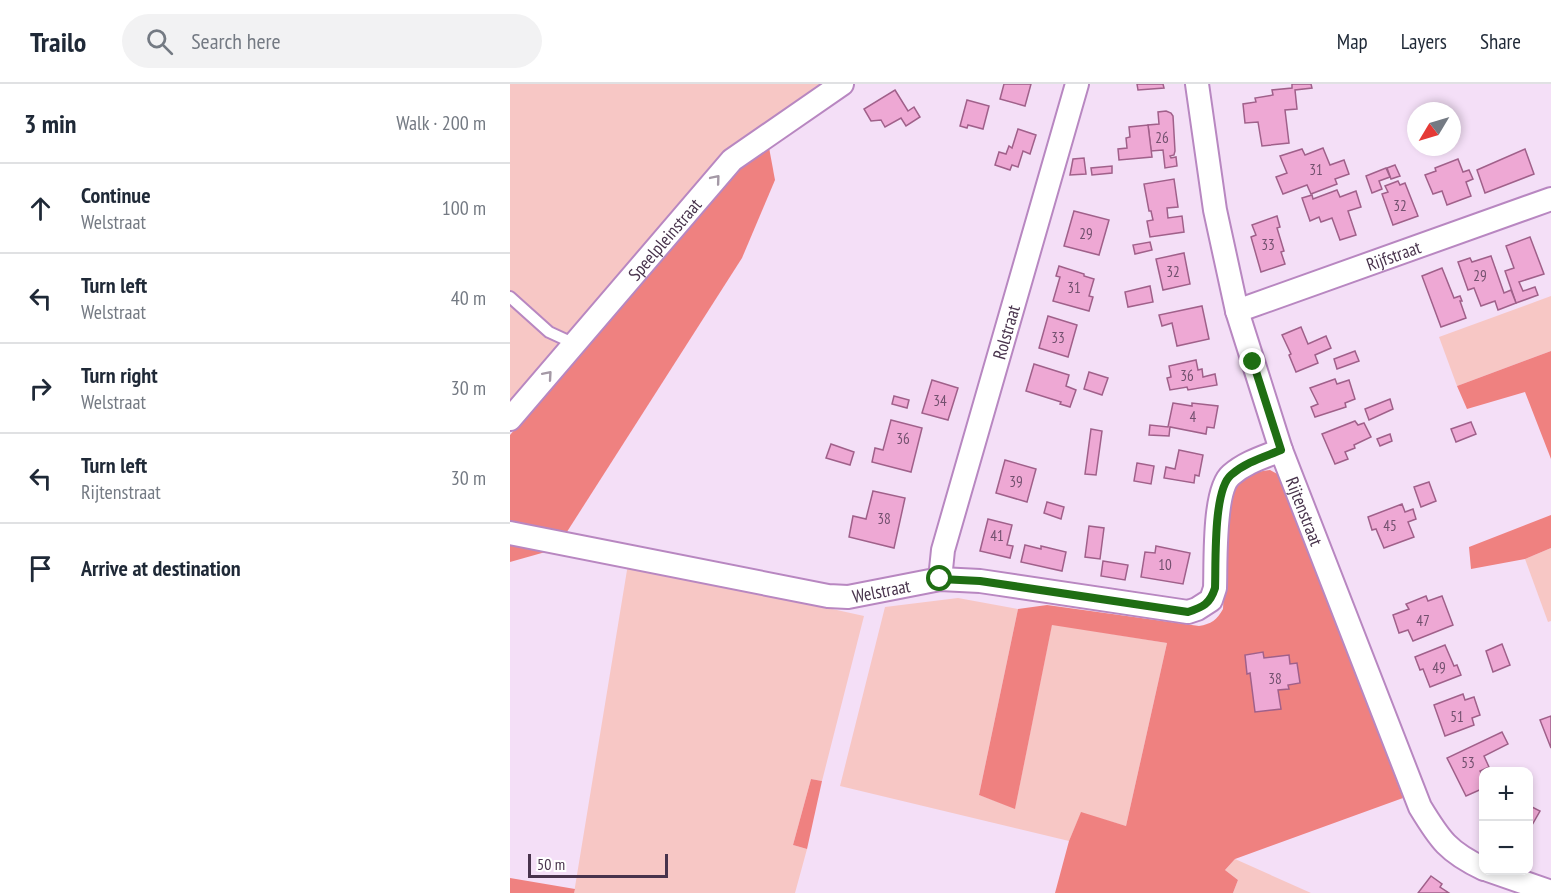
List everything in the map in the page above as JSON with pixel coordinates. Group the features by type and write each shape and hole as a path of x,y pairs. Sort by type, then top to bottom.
{"street":[{"name":"Speelpleinstraat","path":"510,419 732,160 842,84"},
{"name":"Rolstraat","path":"940,579 943,550 1077,84"},
{"name":"Rijtenstraat","path":"1197,84 1215,210 1237,311 1281,450 1420,807 1447,846 1461,858 1479,867"},
{"name":"Rijfstraat","path":"1237,311 1551,199"},
{"name":"Welstraat","path":"510,533 828,596 848,597 940,579 980,581 1188,612 1211,600 1215,588 1218,508 1224,486 1230,476 1252,461 1281,450"},
{"path":"1502,875 1551,892"}],"lane":[{"path":"510,297 549,332 575,345"}],"shaded area":[{"path":"510,84 828,84 736,142 510,410"},
{"path":"768,142 775,180 742,258 556,549 510,562 510,435 732,175"},
{"path":"1551,296 1551,351 1457,386 1439,337"},
{"path":"1551,351 1551,459 1525,392 1467,409 1457,386"},
{"path":"1270,470 1281,476 1403,798 1235,859 1225,870 1238,880 1233,893 1055,893 1069,841 1081,812 1126,826 1167,643 1052,625 1015,809 979,795 1018,609 1047,605 1199,626 1210,623 1223,609 1229,498 1246,478"},
{"path":"1551,515 1551,548 1525,559 1471,569 1469,547"},
{"path":"1551,548 1551,621 1548,622 1525,559"},
{"path":"628,564 864,616 822,781 811,779 793,845 807,849 795,893 574,893"},
{"path":"958,598 1018,609 979,795 1015,808 1052,624 1167,643 1126,826 1081,813 1069,841 840,786 885,607"},
{"path":"811,779 822,781 807,849 793,845"},
{"path":"1235,859 1311,893 1233,893 1238,880 1225,870"},
{"path":"510,878 575,889 574,893 510,893"}],"building":[{"path":"1004,84 1031,84 1025,106 1000,99"},
{"path":"1137,84 1163,84 1164,88 1138,90"},
{"path":"1292,84 1311,84 1312,88 1295,90 1297,109 1285,110 1289,143 1262,146 1258,122 1245,123 1243,104 1256,102 1255,98 1273,95 1272,90 1292,88"},
{"path":"895,90 908,111 914,107 920,117 906,126 901,118 885,127 881,120 871,121 864,109"},
{"path":"967,100 989,106 983,129 968,125 967,128 960,126"},
{"path":"1166,111 1173,116 1175,151 1174,155 1170,156 1171,158 1176,157 1177,166 1165,168 1163,150 1151,151 1148,125 1159,124 1158,112"},
{"path":"1148,125 1152,157 1119,160 1118,149 1127,148 1126,138 1130,137 1129,127"},
{"path":"1018,129 1036,135 1030,154 1023,151 1018,167 1012,165 1010,170 995,165 999,152 1006,154 1009,146 1012,148"},
{"path":"1323,148 1330,165 1344,160 1349,174 1335,179 1337,184 1311,194 1307,185 1283,194 1276,177 1287,173 1280,156 1302,149 1305,155"},
{"path":"1525,149 1534,174 1485,193 1477,170"},
{"path":"1084,158 1086,174 1070,175 1073,159"},
{"path":"1458,159 1463,172 1469,170 1473,179 1466,182 1471,196 1447,205 1442,191 1433,194 1425,175 1436,171 1435,168"},
{"path":"1395,165 1400,176 1391,179 1387,168"},
{"path":"1112,166 1112,173 1092,175 1091,168"},
{"path":"1386,168 1390,177 1379,181 1382,189 1372,193 1366,176"},
{"path":"1174,179 1178,207 1167,208 1168,218 1182,216 1184,232 1150,237 1147,221 1153,220 1144,184"},
{"path":"1398,181 1400,185 1405,183 1418,216 1393,225 1382,194 1388,192 1385,186"},
{"path":"1337,190 1340,197 1356,191 1361,207 1348,211 1356,235 1340,240 1332,218 1321,222 1319,217 1310,221 1302,198 1312,195 1313,199"},
{"path":"1074,211 1109,220 1099,255 1064,246"},
{"path":"1277,216 1280,227 1277,228 1284,251 1281,252 1285,264 1261,272 1251,237 1256,235 1252,225"},
{"path":"1530,237 1544,274 1519,282 1523,291 1535,287 1538,295 1516,303 1505,271 1514,268 1506,246"},
{"path":"1150,242 1152,250 1135,254 1133,245"},
{"path":"1184,253 1190,284 1163,290 1156,259"},
{"path":"1491,256 1504,293 1511,290 1516,303 1498,310 1495,301 1481,306 1474,288 1468,290 1458,262 1470,258 1472,262"},
{"path":"1059,266 1094,279 1089,296 1093,297 1089,311 1053,301 1060,277 1056,276"},
{"path":"1442,268 1454,298 1460,296 1466,318 1441,327 1422,276"},
{"path":"1150,286 1153,302 1128,307 1125,292"},
{"path":"1202,306 1209,339 1177,346 1172,323 1162,326 1159,315"},
{"path":"1048,316 1077,325 1068,357 1039,348"},
{"path":"1301,327 1308,344 1326,336 1331,348 1315,355 1318,363 1296,372 1282,335"},
{"path":"1355,351 1359,361 1337,369 1334,359"},
{"path":"1196,360 1198,370 1202,369 1203,377 1215,374 1217,385 1188,390 1187,387 1170,390 1167,378 1171,377 1169,366"},
{"path":"1034,364 1069,375 1066,386 1076,390 1070,407 1026,391"},
{"path":"1089,372 1108,378 1102,395 1084,389"},
{"path":"1335,379 1337,384 1349,380 1355,399 1345,403 1346,407 1315,417 1311,407 1318,404 1310,388"},
{"path":"932,380 958,388 948,420 922,413"},
{"path":"894,396 909,400 907,408 892,404"},
{"path":"1390,399 1393,409 1369,420 1365,409"},
{"path":"1173,403 1218,406 1214,428 1207,427 1206,434 1170,427 1169,436 1149,435 1150,425 1168,427"},
{"path":"891,420 922,428 911,472 872,462 875,448 883,450"},
{"path":"1355,421 1358,425 1364,423 1371,437 1345,452 1348,459 1335,464 1322,434"},
{"path":"1471,422 1476,434 1456,442 1451,429"},
{"path":"1091,429 1102,431 1096,475 1085,474"},
{"path":"1390,434 1392,441 1380,446 1377,439"},
{"path":"831,444 854,452 850,465 826,458"},
{"path":"1179,450 1203,455 1199,476 1195,475 1194,483 1164,478 1166,467 1175,469"},
{"path":"1005,460 1036,469 1027,502 996,493"},
{"path":"1137,463 1154,466 1151,484 1134,481"},
{"path":"1429,482 1436,501 1421,507 1414,487"},
{"path":"873,491 905,498 894,548 849,537 853,516 866,519"},
{"path":"1047,502 1064,507 1061,519 1044,513"},
{"path":"1402,504 1405,512 1413,509 1416,519 1408,522 1414,537 1384,548 1376,529 1372,530 1368,517"},
{"path":"988,519 1012,525 1007,545 1013,546 1010,558 980,551"},
{"path":"1089,526 1104,528 1100,559 1085,557"},
{"path":"1025,545 1066,552 1062,571 1021,562"},
{"path":"1156,546 1190,553 1183,584 1141,577 1145,552 1155,553"},
{"path":"1103,561 1128,565 1125,580 1101,576"},
{"path":"1426,596 1428,601 1442,596 1453,625 1413,641 1408,630 1399,633 1393,615 1409,609 1406,604"},
{"path":"1502,644 1510,665 1493,672 1486,651"},
{"path":"1445,645 1454,666 1457,665 1461,675 1430,687 1415,657"},
{"path":"1263,652 1264,658 1289,655 1290,664 1297,663 1300,683 1288,685 1289,689 1278,690 1281,709 1255,712 1250,673 1247,674 1245,655"},
{"path":"1463,694 1465,700 1474,697 1480,715 1472,718 1474,725 1445,736 1434,705"},
{"path":"1551,716 1551,748 1540,720"},
{"path":"1502,732 1508,744 1484,756 1489,767 1479,767 1479,790 1466,796 1447,758"},
{"path":"1533,808 1540,811 1533,823"},
{"path":"1431,876 1442,884 1440,887 1449,893 1418,893"}],"route":[{"path":"940,579 980,581 1188,612 1204,605 1211,600 1215,588 1218,508 1224,486 1230,476 1252,461 1281,450 1253,362"}]}
